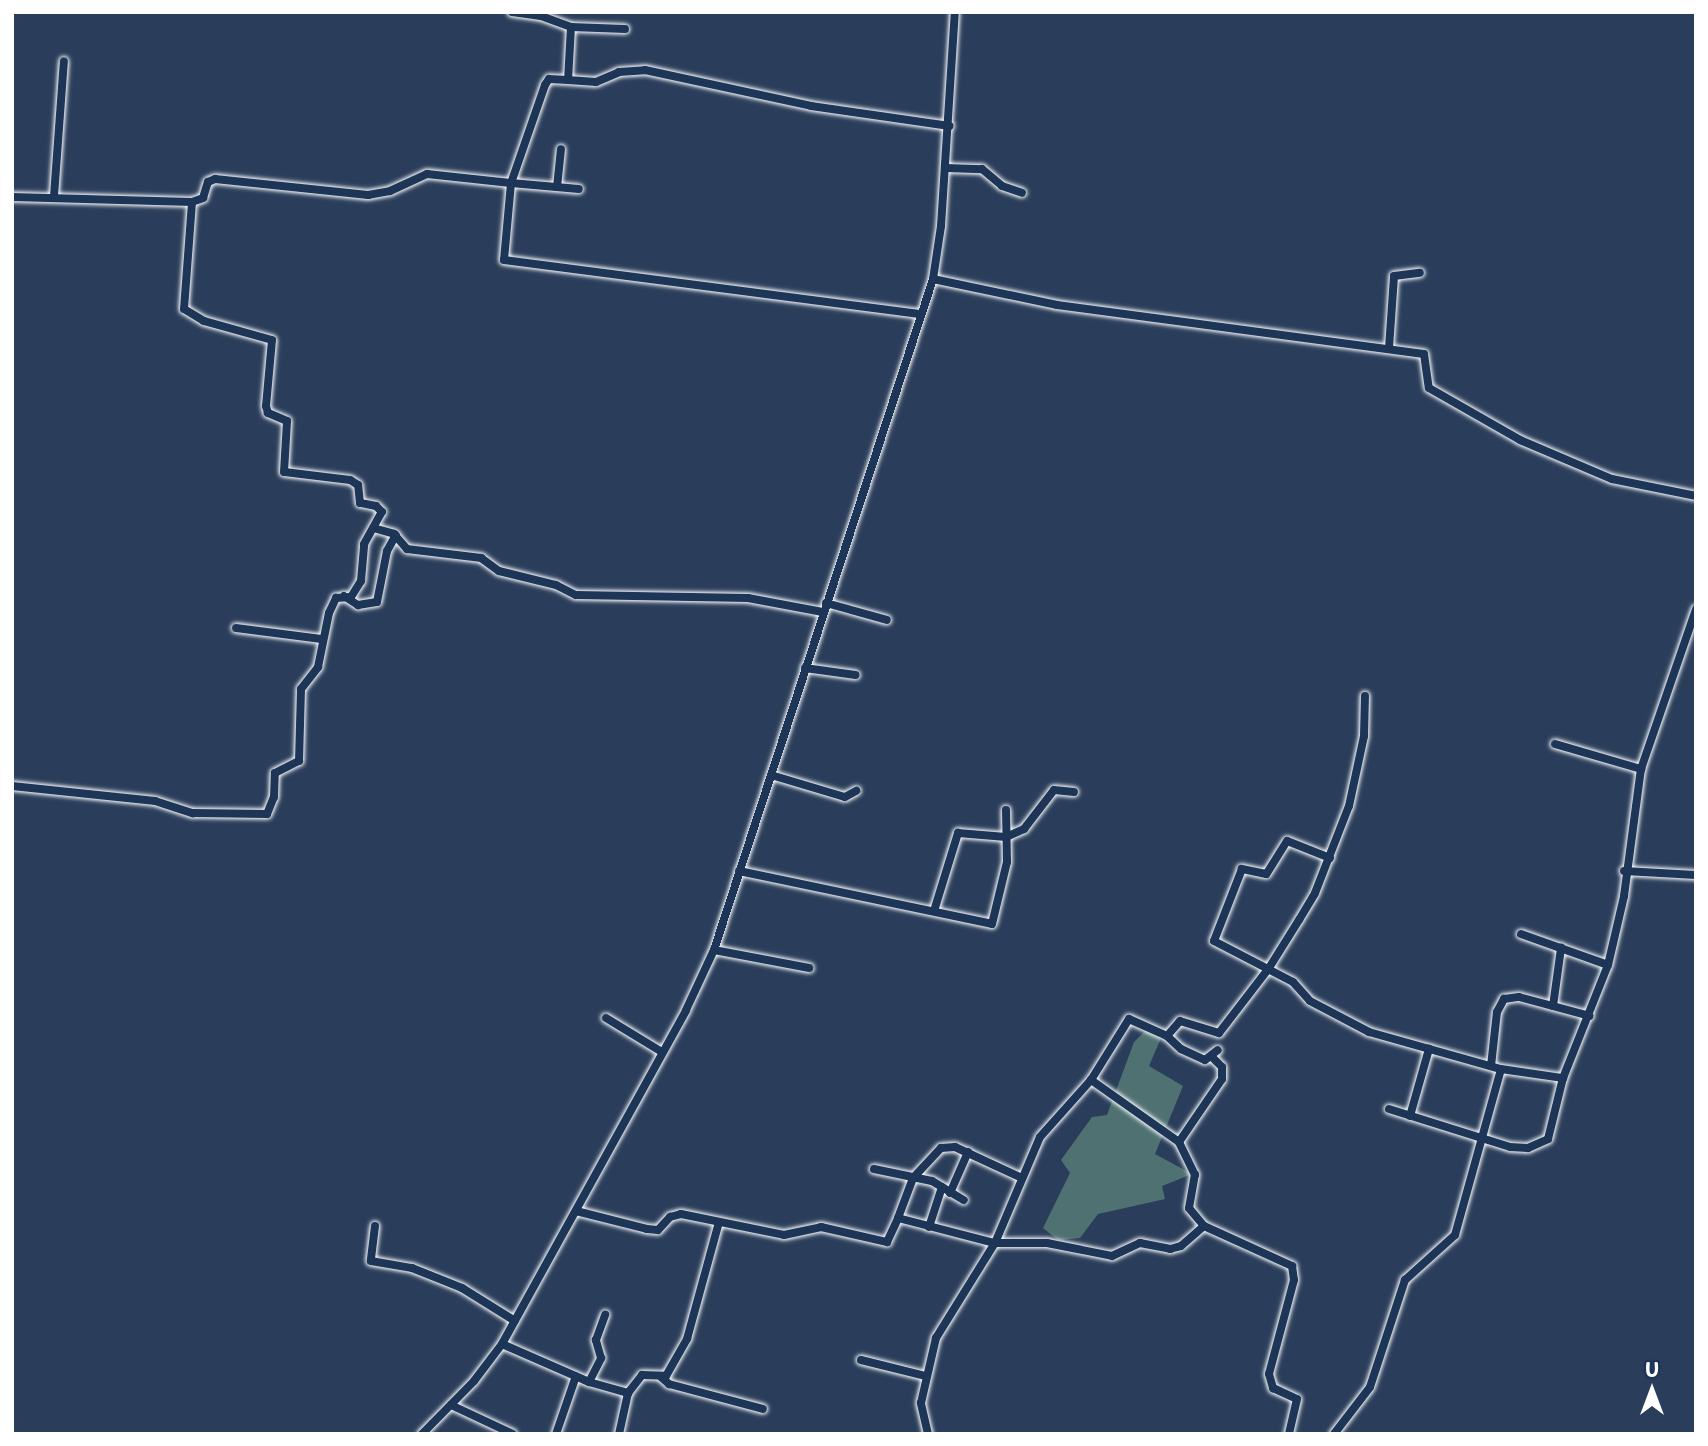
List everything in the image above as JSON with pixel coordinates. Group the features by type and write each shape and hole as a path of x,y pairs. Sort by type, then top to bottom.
{"street":[{"path":"512,12 571,27 625,29"},
{"path":"422,1434 451,1405 502,1344 662,1052 714,950 933,279 950,126 955,12"},
{"path":"568,80 571,27"},
{"path":"54,196 64,61"},
{"path":"920,313 504,260 511,183 549,79 596,82 619,72 645,70 811,106 950,126"},
{"path":"557,187 561,149"},
{"path":"946,168 982,169 1002,186 1022,193"},
{"path":"12,197 54,196 192,202 203,198 211,179 368,195 390,191 427,174 579,189"},
{"path":"12,786 155,801 193,813 267,814 274,797 275,773 299,761 301,689 318,667 321,639 334,602 344,596 351,597 361,581 364,544 377,529 382,512 376,506 360,503 355,482 284,472 287,421 268,413 265,405 272,340 204,321 184,309 192,202"},
{"path":"1389,348 1394,276 1420,273"},
{"path":"933,279 1056,305 1297,340 1389,348 1424,354 1429,388 1552,456 1612,479 1696,496"},
{"path":"377,529 396,535 407,549 481,558 499,571 556,585 576,595 748,598 825,607 887,620"},
{"path":"344,596 358,606 377,602 387,551 396,535"},
{"path":"1388,1109 1481,1139 1522,1149 1544,1144 1563,1078 1590,1016 1608,965 1623,896 1623,871 1641,769 1696,609"},
{"path":"236,628 321,639"},
{"path":"805,668 856,675"},
{"path":"1167,1036 1180,1021 1219,1033 1269,968 1330,858 1349,806 1362,748 1365,696"},
{"path":"1555,744 1641,769"},
{"path":"771,775 845,797 856,791"},
{"path":"934,911 958,833 1006,837 1024,829 1049,793 1061,789 1074,792"},
{"path":"739,871 996,922 1007,862 1006,810"},
{"path":"1330,858 1287,841 1266,874 1242,869 1214,942 1296,983 1310,1001 1369,1032 1501,1069 1563,1078"},
{"path":"1623,871 1696,875"},
{"path":"1521,934 1608,965"},
{"path":"1553,1006 1561,948"},
{"path":"714,950 809,968"},
{"path":"1492,1066 1497,1012 1504,999 1518,997 1590,1016"},
{"path":"606,1018 662,1052"},
{"path":"928,1434 921,1410 925,1376 936,1338 995,1243 1040,1137 1091,1080 1129,1019 1167,1036 1181,1049 1205,1060 1213,1058 1218,1050"},
{"path":"1410,1116 1429,1048"},
{"path":"1179,1142 1222,1079 1222,1068 1213,1058"},
{"path":"1334,1434 1370,1387 1405,1280 1455,1235 1501,1069"},
{"path":"1091,1080 1179,1142 1195,1175 1189,1209 1205,1226 1292,1266 1294,1280 1269,1374 1273,1388 1297,1399 1289,1434"},
{"path":"576,1211 647,1229 658,1230 675,1215 784,1235 821,1227 887,1242 913,1178 941,1148 968,1152 1022,1178"},
{"path":"950,1193 968,1152"},
{"path":"874,1169 942,1187 964,1200"},
{"path":"929,1227 942,1187"},
{"path":"898,1218 995,1243 1047,1243 1112,1256 1140,1243 1181,1246 1205,1226"},
{"path":"661,1377 687,1339 719,1222"},
{"path":"375,1226 371,1261 412,1268 462,1288 515,1321"},
{"path":"589,1382 601,1358 596,1340 605,1315"},
{"path":"502,1344 589,1382 628,1393"},
{"path":"861,1360 925,1376"},
{"path":"618,1434 628,1393 642,1374 661,1377"},
{"path":"556,1434 576,1376"},
{"path":"661,1377 663,1382 763,1409"},
{"path":"451,1405 513,1434"}],"green space":[{"path":"1147,1029 1161,1038 1149,1066 1183,1086 1155,1154 1192,1174 1162,1186 1165,1199 1098,1214 1080,1238 1058,1240 1043,1228 1070,1173 1061,1160 1092,1117 1107,1115 1134,1042"}]}
